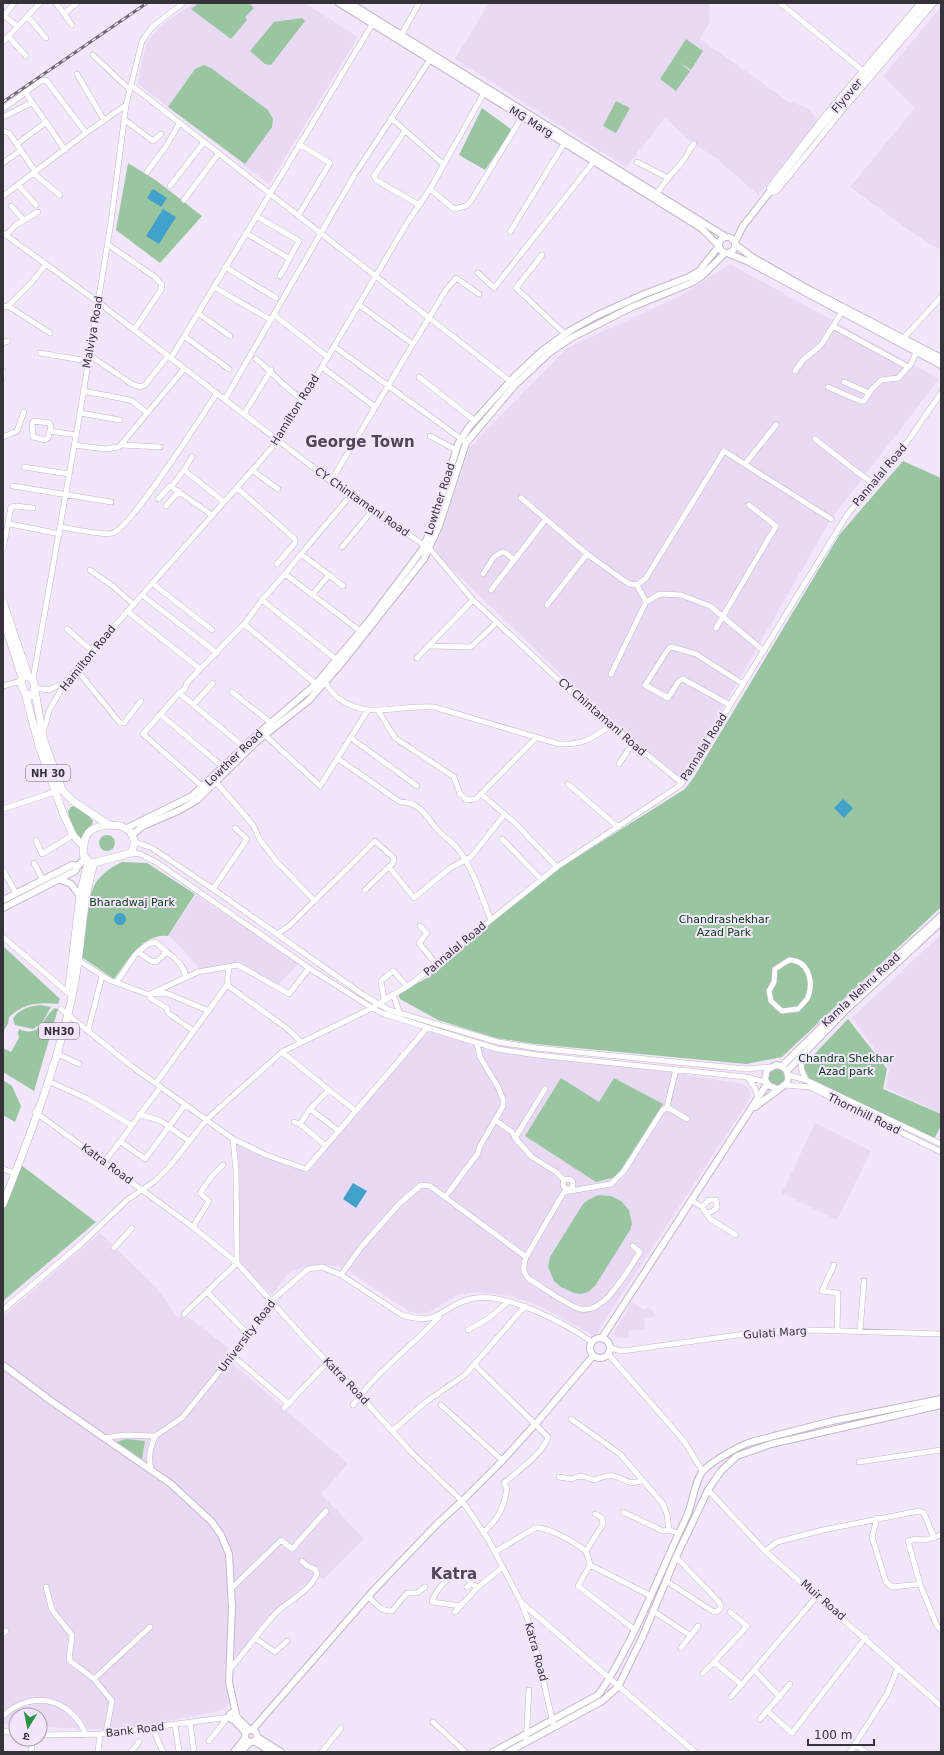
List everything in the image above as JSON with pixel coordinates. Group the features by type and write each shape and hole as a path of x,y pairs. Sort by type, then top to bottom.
{"highway":[{"path":"3,602 26,678"},
{"path":"3,618 26,678"},
{"name":"NH 30","path":"26,678 35,689 44,738 62,790 73,801 108,825"},
{"name":"NH 30","path":"26,678 25,693 39,746 54,792 73,835 83,846"},
{"path":"25,693 31,696 35,689"},
{"path":"3,1204 48,1081 56,1053 64,1011 70,995 78,960 87,890 89,861 83,855 83,846 86,835 89,831 98,826 108,825 127,828 135,842 131,853 89,861"},
{"path":"70,995 80,896 89,861"},
{"name":"NH30","path":"3,1193 36,1113 64,1011"}],"main road":[{"name":"MG Marg","path":"339,3 431,58 484,93 701,228 726,253"},
{"path":"350,3 732,240 774,271 902,340 917,352 941,365"},
{"name":"Flyover","path":"732,240 821,127 927,3"},
{"name":"Lowther Road","path":"132,835 143,826 189,805 216,782 265,735 308,701 325,683 363,633 417,568 439,526 464,441 475,421 510,381 543,350 565,334 609,310 689,277 699,271 719,246 720,242 732,240 733,251 726,253 702,276 691,283 632,307 588,328 549,353 515,384 464,441 456,450 427,547"},
{"path":"726,253 747,261 842,312 941,358"},
{"name":"Lowther Road","path":"127,828 144,818 185,801 203,787 244,746 316,684 363,633"},
{"path":"3,900 72,865 78,866 89,861"},
{"path":"3,908 75,872 78,866"},
{"path":"59,879 71,884 80,896"},
{"name":"Kamla Nehru Road","path":"786,1071 851,998 941,916"},
{"name":"Kamla Nehru Road","path":"786,1071 846,1010 941,922"},
{"path":"602,1338 758,1098 766,1083 765,1074 770,1067 776,1065 786,1071 785,1085 777,1089 749,1112"},
{"path":"766,1083 772,1088 777,1089"},
{"path":"597,1338 602,1338 608,1342 609,1351 601,1358 593,1356 590,1349 592,1342 597,1338"},
{"path":"241,1752 261,1721 368,1596 438,1522 462,1501 536,1424 593,1356"},
{"path":"3,1365 171,1484 212,1522 217,1529 229,1554 232,1642 229,1682 234,1704 232,1716 251,1736 271,1752"},
{"path":"493,1752 598,1695 610,1680 651,1596 678,1533 687,1517 696,1487 705,1470 738,1446 751,1442 832,1421 941,1400"},
{"path":"508,1752 602,1701 618,1687 706,1493 721,1470 737,1456 771,1444 941,1405"},
{"path":"705,1470 717,1471 718,1476"},
{"path":"696,1487 696,1492 706,1493"},
{"path":"234,1752 251,1736"},
{"path":"251,1736 281,1752"}],"street":[{"path":"14,3 3,16 17,26"},
{"path":"3,42 40,3"},
{"path":"56,3 65,13 72,25"},
{"path":"65,13 77,3"},
{"name":"Malviya Road","path":"26,678 60,534 107,244 126,105 139,48 146,34 183,3"},
{"path":"402,34 419,3"},
{"path":"780,3 863,71"},
{"path":"920,3 789,160 769,188 771,190 776,192 841,112 934,3"},
{"path":"27,16 46,38"},
{"path":"40,353 88,358 132,384 140,387 145,384 169,357 184,336 373,23"},
{"path":"8,36 26,56"},
{"path":"93,55 131,88 219,153 510,381"},
{"path":"225,399 355,174 431,58"},
{"path":"77,74 104,120"},
{"path":"4,108 25,92 46,80 86,133"},
{"path":"25,92 31,103 65,150"},
{"name":"Hamilton Road","path":"44,738 44,725 49,711 66,681 278,441 376,276 430,189 484,93"},
{"path":"5,116 31,103"},
{"path":"3,196 86,133 126,105"},
{"path":"430,189 454,209 466,206 471,201 522,116"},
{"path":"391,118 443,164"},
{"path":"125,120 153,142 161,134"},
{"path":"17,144 45,123"},
{"path":"147,172 167,145 179,124"},
{"path":"3,131 9,133 34,172 60,195"},
{"path":"405,131 374,176 376,180 419,205"},
{"path":"170,186 204,142"},
{"path":"510,232 565,142"},
{"path":"298,216 330,163 299,144"},
{"path":"656,194 682,162 690,147 694,144"},
{"path":"3,163 21,150"},
{"path":"184,200 219,153"},
{"path":"478,273 494,288 594,161"},
{"path":"637,162 668,178"},
{"path":"18,185 36,205"},
{"path":"11,206 24,220"},
{"path":"4,234 38,212"},
{"path":"256,216 299,241 280,276"},
{"path":"246,233 290,260"},
{"name":"CY Chintamani Road","path":"4,234 98,302 350,496 427,547 473,600 610,726 682,783"},
{"path":"107,244 155,277 162,285 161,290 134,330"},
{"path":"542,255 516,288 565,334"},
{"path":"46,264 32,282 6,306 50,332"},
{"path":"225,267 276,298"},
{"path":"331,481 446,290 456,278 479,294"},
{"path":"214,287 271,320"},
{"path":"902,340 941,297"},
{"path":"359,306 413,344"},
{"path":"795,371 803,360 821,345 842,312"},
{"path":"198,313 230,336"},
{"path":"274,315 328,357"},
{"path":"833,326 908,367"},
{"path":"184,336 230,369"},
{"path":"335,347 387,387 464,441"},
{"path":"828,387 860,401 867,399 881,380 898,378 908,367 917,352"},
{"path":"256,359 270,370 283,386 302,399"},
{"path":"322,368 375,407"},
{"path":"122,445 146,412 184,369"},
{"path":"244,414 270,370"},
{"path":"3,371 3,378"},
{"path":"419,377 475,421"},
{"path":"844,382 870,393"},
{"path":"83,391 132,401 146,412"},
{"path":"61,527 108,534 119,530 145,500 217,393"},
{"name":"Pannalal Road","path":"3,1310 82,1243 127,1200 143,1190 170,1166 206,1120 255,1074 282,1052 372,1008 384,999 408,986 557,866 618,827 682,783 847,515 910,438 941,393"},
{"path":"3,437 17,431 24,412"},
{"path":"80,413 120,420"},
{"path":"33,422 47,422 50,425 50,431 47,439 33,437 33,422"},
{"path":"745,464 776,425"},
{"path":"50,431 76,435"},
{"path":"430,436 456,450"},
{"path":"815,439 873,484"},
{"path":"74,445 105,449 122,445 160,447"},
{"path":"637,586 646,578 724,451 831,519"},
{"path":"158,499 167,487 172,486 192,457"},
{"path":"24,467 69,474"},
{"path":"184,470 224,502"},
{"path":"252,470 278,489"},
{"path":"13,486 111,502"},
{"path":"172,486 212,515"},
{"path":"237,488 295,539 295,543 277,564"},
{"path":"166,506 179,491"},
{"path":"245,623 262,600 350,496"},
{"path":"521,498 586,554 628,584 637,586 646,602"},
{"path":"716,628 776,526 750,505"},
{"path":"3,549 11,507 16,506 33,508"},
{"path":"342,547 372,511"},
{"path":"491,590 546,519"},
{"path":"10,524 60,534"},
{"path":"483,574 494,557 502,552 506,553 514,560"},
{"path":"301,554 343,586"},
{"path":"547,605 586,554"},
{"path":"90,570 114,587 133,604"},
{"path":"285,574 363,633"},
{"path":"312,595 329,575"},
{"path":"152,583 212,630"},
{"path":"610,674 646,602 660,594 681,595 710,606 764,651"},
{"path":"142,595 217,653"},
{"path":"262,600 337,660"},
{"path":"416,658 430,646 473,600"},
{"path":"127,611 200,669"},
{"path":"430,646 471,647 498,622"},
{"path":"203,787 143,734 179,693 184,690 187,683 244,624 316,684"},
{"path":"67,629 92,651"},
{"path":"730,705 683,679 679,681 668,698 645,685 669,648 672,647 696,654 743,684"},
{"path":"76,669 120,723 124,723 142,701"},
{"path":"3,686 26,678"},
{"path":"35,689 49,690 66,681"},
{"path":"194,705 212,683"},
{"path":"325,683 337,697 352,706 379,712 418,706 434,707 559,744 576,744 590,740 610,726"},
{"path":"232,692 270,723"},
{"path":"179,693 244,746"},
{"path":"265,735 320,786 368,710"},
{"path":"379,712 395,738 454,777 460,794 467,800 476,799 536,738"},
{"path":"160,714 223,767"},
{"path":"351,738 417,786"},
{"path":"619,764 632,744"},
{"path":"337,758 400,802 416,804 437,829 458,848 466,860 476,881 490,920"},
{"path":"216,782 253,825 260,840 277,862 315,901"},
{"path":"568,784 618,827"},
{"path":"3,808 54,792"},
{"path":"481,794 505,814 557,866"},
{"path":"390,868 414,898 450,868 471,857 505,814"},
{"path":"214,889 248,839 235,828"},
{"path":"36,840 42,854 73,835"},
{"path":"502,839 541,879"},
{"path":"277,934 289,926 375,841 394,858 393,863 390,868 365,890"},
{"path":"135,842 152,848 214,889 378,1004 400,1014 498,1042 536,1048 746,1069 770,1067"},
{"path":"131,853 140,854 156,862 308,968 372,1008 400,1020 477,1044 537,1055 746,1077 766,1083"},
{"path":"34,864 43,880"},
{"path":"3,870 16,893"},
{"path":"420,926 427,934 419,943 436,964"},
{"path":"3,937 70,995"},
{"path":"116,983 135,955 148,944 155,942 180,962 185,969 186,977"},
{"path":"138,952 151,961 156,962 167,952"},
{"path":"78,960 102,976 116,983 150,994 166,993 209,1011"},
{"path":"789,960 797,960 803,963 811,978 808,998 798,1009 790,1012 782,1011 776,1007 771,1001 769,991 774,982 775,969 789,960"},
{"path":"150,994 198,972 238,964 289,994 308,968"},
{"path":"156,1083 227,985 229,967"},
{"path":"384,999 381,981 393,971 408,986"},
{"path":"88,1031 102,976"},
{"path":"227,985 289,1030 301,1042"},
{"path":"150,994 150,998 166,1008 168,1013 194,1031"},
{"path":"393,994 400,1014 400,1020"},
{"path":"64,1011 156,1083 160,1088 233,1139 266,1155 306,1169 427,1028"},
{"path":"445,1197 478,1154 479,1148 503,1106 503,1099 491,1074 480,1057 477,1044"},
{"path":"282,1052 356,1111"},
{"path":"56,1053 79,1064"},
{"path":"800,1056 802,1071 806,1080"},
{"path":"633,1246 640,1252 606,1300 593,1308 578,1308 529,1279 523,1268 526,1257 564,1192 611,1184 618,1178 662,1111 667,1107 676,1069"},
{"name":"Thornhill Road","path":"786,1071 941,1144"},
{"path":"746,1077 753,1083 758,1098"},
{"path":"48,1081 88,1099 131,1125"},
{"name":"Thornhill Road","path":"785,1085 810,1087 941,1152"},
{"path":"104,1162 121,1142 131,1125 160,1088"},
{"path":"515,1138 545,1089"},
{"path":"326,1146 297,1123 329,1090"},
{"path":"121,1142 145,1159 185,1105"},
{"path":"667,1107 687,1119"},
{"path":"310,1109 339,1131"},
{"name":"Katra Road","path":"36,1113 193,1226 237,1263 270,1302 392,1431 462,1501 495,1552 521,1602 531,1628 554,1727"},
{"path":"139,1114 162,1121 189,1141"},
{"path":"495,1120 512,1132 515,1138 532,1156 556,1172 564,1180"},
{"path":"184,1314 237,1263 236,1170 233,1139"},
{"path":"193,1226 209,1201 200,1193 212,1176 223,1165"},
{"path":"3,1169 12,1172"},
{"path":"341,1275 362,1246 399,1204 418,1186 427,1184 502,1237 526,1257"},
{"path":"691,1200 702,1207 710,1219 736,1235"},
{"path":"702,1207 709,1200 716,1200 717,1208 712,1212 706,1213"},
{"path":"114,1248 132,1228"},
{"path":"834,1265 822,1291 838,1293 837,1331"},
{"name":"University Road","path":"155,1436 182,1418 249,1335 270,1302 308,1269 322,1268 341,1275 402,1315 424,1320 441,1314 468,1299 480,1297 509,1301 525,1306 592,1342"},
{"path":"860,1332 864,1281"},
{"path":"207,1292 249,1335"},
{"path":"468,1330 489,1318 509,1301"},
{"path":"392,1431 427,1402 465,1375 525,1306"},
{"path":"353,1405 359,1395 388,1364 418,1338 441,1314"},
{"name":"Gulati Marg","path":"609,1351 622,1351 753,1333 810,1330 941,1334"},
{"path":"609,1351 684,1440 705,1470"},
{"path":"233,1356 287,1406 328,1362"},
{"path":"475,1365 498,1390 536,1424 548,1437 547,1441 534,1456 504,1483 507,1489 504,1504 497,1520 483,1533"},
{"path":"441,1405 502,1460"},
{"path":"571,1419 620,1454 643,1480 663,1504 667,1514 669,1530"},
{"path":"104,1438 124,1435 155,1436 148,1458 151,1470"},
{"path":"859,1462 941,1450"},
{"path":"560,1477 572,1479 576,1476 582,1476 594,1480 604,1476 614,1476 625,1482 634,1484 643,1480"},
{"name":"Muir Road","path":"706,1493 765,1551 818,1595 941,1706"},
{"path":"231,1590 281,1540 292,1549 326,1511"},
{"path":"765,1551 777,1542 877,1518 922,1511 927,1519 934,1538"},
{"path":"623,1512 663,1531 669,1530 678,1533"},
{"path":"586,1551 603,1524 602,1518 595,1514"},
{"path":"877,1518 872,1537 886,1582 892,1587 920,1584"},
{"path":"495,1552 535,1528 541,1526 567,1539 586,1551 590,1565 578,1586 635,1630"},
{"path":"941,1535 934,1538 908,1541 920,1584 937,1626 941,1630"},
{"path":"666,1581 714,1612 718,1611 721,1607 719,1602 676,1557"},
{"path":"230,1669 274,1615 315,1578 317,1574 315,1569 302,1561"},
{"path":"590,1565 651,1596"},
{"path":"454,1612 477,1588 503,1567"},
{"path":"461,1606 432,1602 434,1594 460,1572 477,1588"},
{"path":"467,1587 472,1583"},
{"path":"46,1587 52,1610 72,1635 69,1660 94,1679 112,1701 106,1733"},
{"path":"368,1596 379,1608 385,1611 392,1611 407,1593 417,1593 425,1587"},
{"path":"731,1697 818,1595"},
{"path":"521,1602 695,1752"},
{"path":"653,1611 691,1636"},
{"path":"703,1673 747,1626 730,1612"},
{"path":"681,1648 698,1626"},
{"path":"94,1679 150,1627"},
{"path":"255,1638 275,1652 287,1641"},
{"path":"767,1711 792,1733 866,1638"},
{"path":"714,1662 742,1685"},
{"path":"850,1752 887,1694 898,1667"},
{"path":"754,1670 780,1696"},
{"path":"760,1719 790,1684"},
{"path":"526,1742 529,1690"},
{"path":"3,1716 22,1702 34,1699 47,1700 71,1712 81,1723 86,1735"},
{"path":"209,1741 232,1716"},
{"name":"Bank Road","path":"48,1735 100,1734 232,1716"},
{"path":"190,1722 194,1752"},
{"path":"433,1722 465,1752"},
{"path":"175,1724 179,1752"},
{"path":"152,1728 163,1752"},
{"path":"322,1752 341,1728"},
{"path":"98,1752 100,1734"},
{"path":"131,1752 139,1742"},
{"path":"855,1745 866,1752"}],"shaded area":[{"path":"194,3 305,3 358,37 269,184 138,84 146,43 166,22"},
{"path":"489,3 709,3 710,21 700,39 789,102 800,105 809,110 820,121 758,195 716,158 694,144 665,118 626,167 455,59"},
{"path":"941,7 941,250 917,236 850,187 915,108 883,76"},
{"path":"730,264 939,379 831,519 678,786 434,552 470,447 567,348 682,295"},
{"path":"196,895 299,963 275,989 239,964 202,971 169,935"},
{"path":"941,934 941,1113 886,1088 889,1069 852,1018"},
{"path":"427,1023 497,1044 743,1084 749,1088 751,1097 603,1323 598,1333 592,1335 538,1305 510,1296 477,1292 457,1295 432,1311 421,1314 410,1312 342,1267 325,1265 307,1266 289,1273 272,1295 238,1262 233,1140 310,1170 326,1146"},
{"path":"815,1123 871,1151 837,1220 782,1193"},
{"path":"100,1233 155,1286 178,1318 184,1314 229,1348 224,1356 348,1464 321,1494 364,1539 324,1579 316,1575 287,1600 245,1650 224,1665 225,1682 229,1691 231,1703 220,1711 120,1730 48,1727 48,1707 8,1707 8,1724 3,1724 3,1316"},
{"path":"632,1302 645,1310 648,1307 656,1314 655,1317 644,1318 645,1329 628,1331 629,1337 616,1338 613,1333"}],"green space":[{"path":"199,3 249,3 254,8 245,17 247,20 231,39 191,9"},
{"path":"302,18 305,21 271,65 265,64 250,51 274,22"},
{"path":"686,39 703,51 691,70 679,62 690,71 676,91 660,79"},
{"path":"204,65 211,68 268,110 273,119 272,127 245,164 168,107 195,69"},
{"path":"616,101 630,108 616,133 603,126"},
{"path":"482,108 512,130 485,170 459,155"},
{"path":"128,163 157,181 202,216 160,263 116,230"},
{"name":"Chandrashekhar Azad Park","path":"903,461 941,478 941,907 782,1057 746,1064 535,1044 496,1038 438,1020 400,999 398,994 427,978 547,876 685,789 694,777 840,534"},
{"path":"74,806 87,814 93,821 91,827 81,838 77,837 71,827 68,811"},
{"path":"107,835 113,837 115,843 113,849 107,851 101,849 99,843 101,837"},
{"name":"Bharadwaj Park","path":"122,862 147,863 195,894 168,936 159,936 150,939 143,944 130,957 114,979 80,956 88,906 94,887 105,872"},
{"path":"3,946 60,999 58,1004 32,1004 20,1009 9,1017 8,1024 3,1032"},
{"path":"40,1005 51,1007 42,1023 33,1029 15,1025 13,1019 18,1013 28,1007"},
{"path":"55,1008 58,1009 34,1091 3,1072 3,1048 11,1052 19,1038 19,1029 32,1031 37,1029"},
{"name":"Chandra Shekhar Azad park","path":"848,1019 887,1069 883,1089 941,1114 941,1126 934,1139 809,1078 803,1066"},
{"path":"777,1069 783,1072 786,1078 783,1084 777,1087 771,1084 768,1078 771,1072"},
{"path":"561,1078 599,1102 614,1078 663,1104 616,1177 596,1182 525,1136"},
{"path":"3,1080 12,1086 21,1106 15,1122 3,1115"},
{"path":"21,1165 96,1222 3,1301 3,1207"},
{"path":"598,1195 611,1196 621,1201 629,1210 632,1224 630,1230 595,1286 588,1292 581,1294 574,1293 561,1287 554,1281 548,1267 550,1257 583,1204"},
{"path":"126,1439 145,1441 142,1459 116,1442"}],"water":[{"path":"153,189 167,198 161,207 147,198"},
{"path":"163,209 176,217 159,244 146,236"},
{"path":"843,799 853,808 844,818 834,808"},
{"path":"118,913 122,913 126,919 122,925 118,925 114,921 114,917"},
{"path":"353,1183 367,1191 356,1208 343,1199"}],"railway":[{"path":"3,102 147,3"}],"district":[{"name":"George Town","path":"360,442"},
{"name":"Katra","path":"454,1574"}]}
